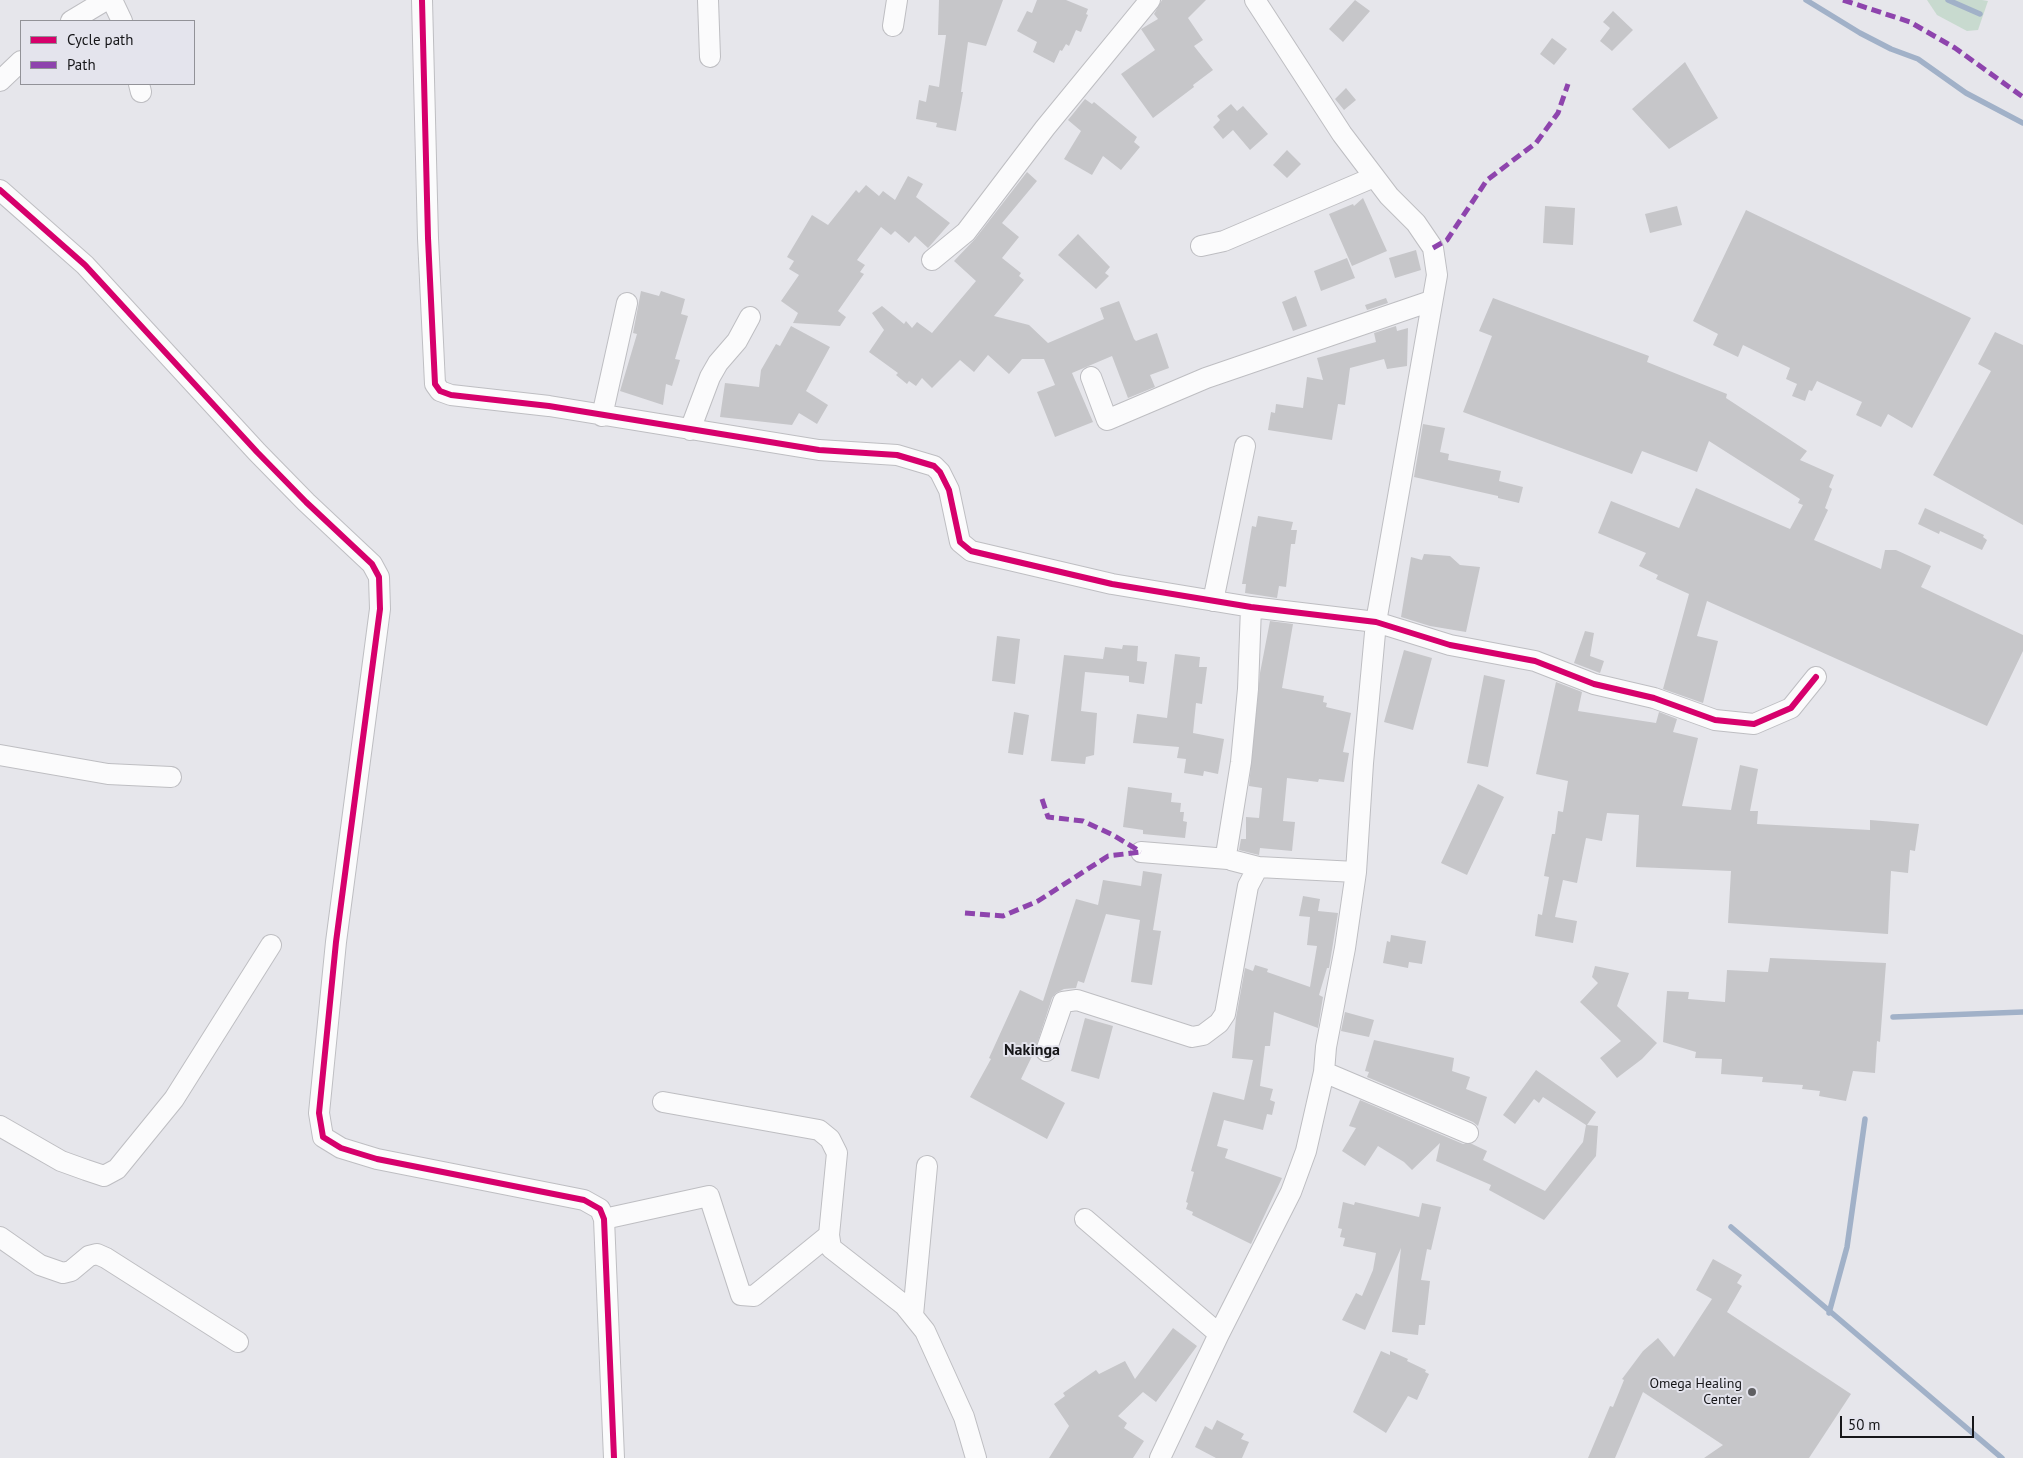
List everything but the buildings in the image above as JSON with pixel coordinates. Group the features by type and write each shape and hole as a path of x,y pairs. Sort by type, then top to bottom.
{"street":[{"path":"73,20 106,0"},
{"path":"112,0 122,20"},
{"path":"422,0 428,238 435,384 440,391 451,395 549,406 819,450 897,455 934,466 945,479 960,542 971,551 1112,584 1251,607 1376,622 1450,645 1535,661 1594,684 1654,698 1715,720 1754,724 1791,708 1816,677"},
{"path":"708,0 710,57"},
{"path":"893,26 897,0"},
{"path":"932,260 966,232 1045,128 1095,70 1150,0"},
{"path":"1160,1458 1218,1334 1290,1192 1306,1151 1324,1072 1356,872 1363,763 1376,622 1437,275 1433,248 1416,223 1389,196 1342,134 1255,0"},
{"path":"0,81 20,62"},
{"path":"1201,246 1224,240 1374,177"},
{"path":"0,190 85,265 257,452 306,502 372,564 379,578 380,609 336,942 319,1113 323,1137 341,1148 377,1159 584,1200 600,1208 604,1219 614,1458"},
{"path":"1091,377 1107,420 1206,378 1431,302"},
{"path":"602,416 627,303"},
{"path":"690,430 710,377 718,363 737,341 750,317"},
{"path":"1212,601 1244,446"},
{"path":"1228,859 1226,854 1241,762 1248,698 1251,607"},
{"path":"0,756 108,774 171,777"},
{"path":"1141,852 1228,859 1258,867 1356,872"},
{"path":"1046,1051 1063,1002 1077,1000 1192,1037 1203,1035 1219,1023 1225,1014 1248,886 1258,867"},
{"path":"0,1126 62,1161 78,1167 104,1176 117,1169 174,1099 270,945"},
{"path":"1324,1072 1468,1133"},
{"path":"663,1102 819,1130 830,1139 837,1153 829,1244 836,1254 913,1315 925,1331 964,1417 976,1458"},
{"path":"913,1315 927,1166"},
{"path":"604,1219 709,1196 741,1295 754,1296 829,1235"},
{"path":"1085,1219 1218,1334"},
{"path":"0,1237 40,1265 63,1273 71,1271 89,1256 97,1254 238,1342"}],"green space":[{"path":"1927,0 1988,1 1978,30 1967,31 1937,15"}],"waterway":[{"path":"1806,0 1860,33 1891,49 1918,59 1966,93 2023,123"},
{"path":"1948,0 1980,14"},
{"path":"1893,1017 2023,1012"},
{"path":"1829,1313 1847,1247 1865,1119"},
{"path":"1731,1227 2002,1458"}],"marked path":[{"path":"1843,0 1910,22 1955,48 2023,97"},
{"path":"1433,248 1447,240 1487,180 1536,143 1558,113 1568,84"},
{"path":"1042,799 1048,817 1083,821 1113,835 1141,852"},
{"path":"965,913 1003,916 1038,901 1108,856 1141,852"}],"cycle path":[{"path":"422,0 428,238 435,384 440,391 451,395 549,406 819,450 897,455 934,466 940,472 949,490 960,542 971,551 1112,584 1251,607 1376,622 1450,645 1535,661 1594,684 1654,698 1715,720 1754,724 1791,708 1816,677"},
{"path":"0,190 85,265 257,452 306,502 372,564 379,577 380,609 336,942 319,1113 323,1137 341,1148 377,1159 584,1200 600,1209 604,1219 614,1458"}],"place":[{"name":"Omega Healing Center","path":"1752,1392"}],"district":[{"name":"Nakinga","path":"1032,1050"}]}
